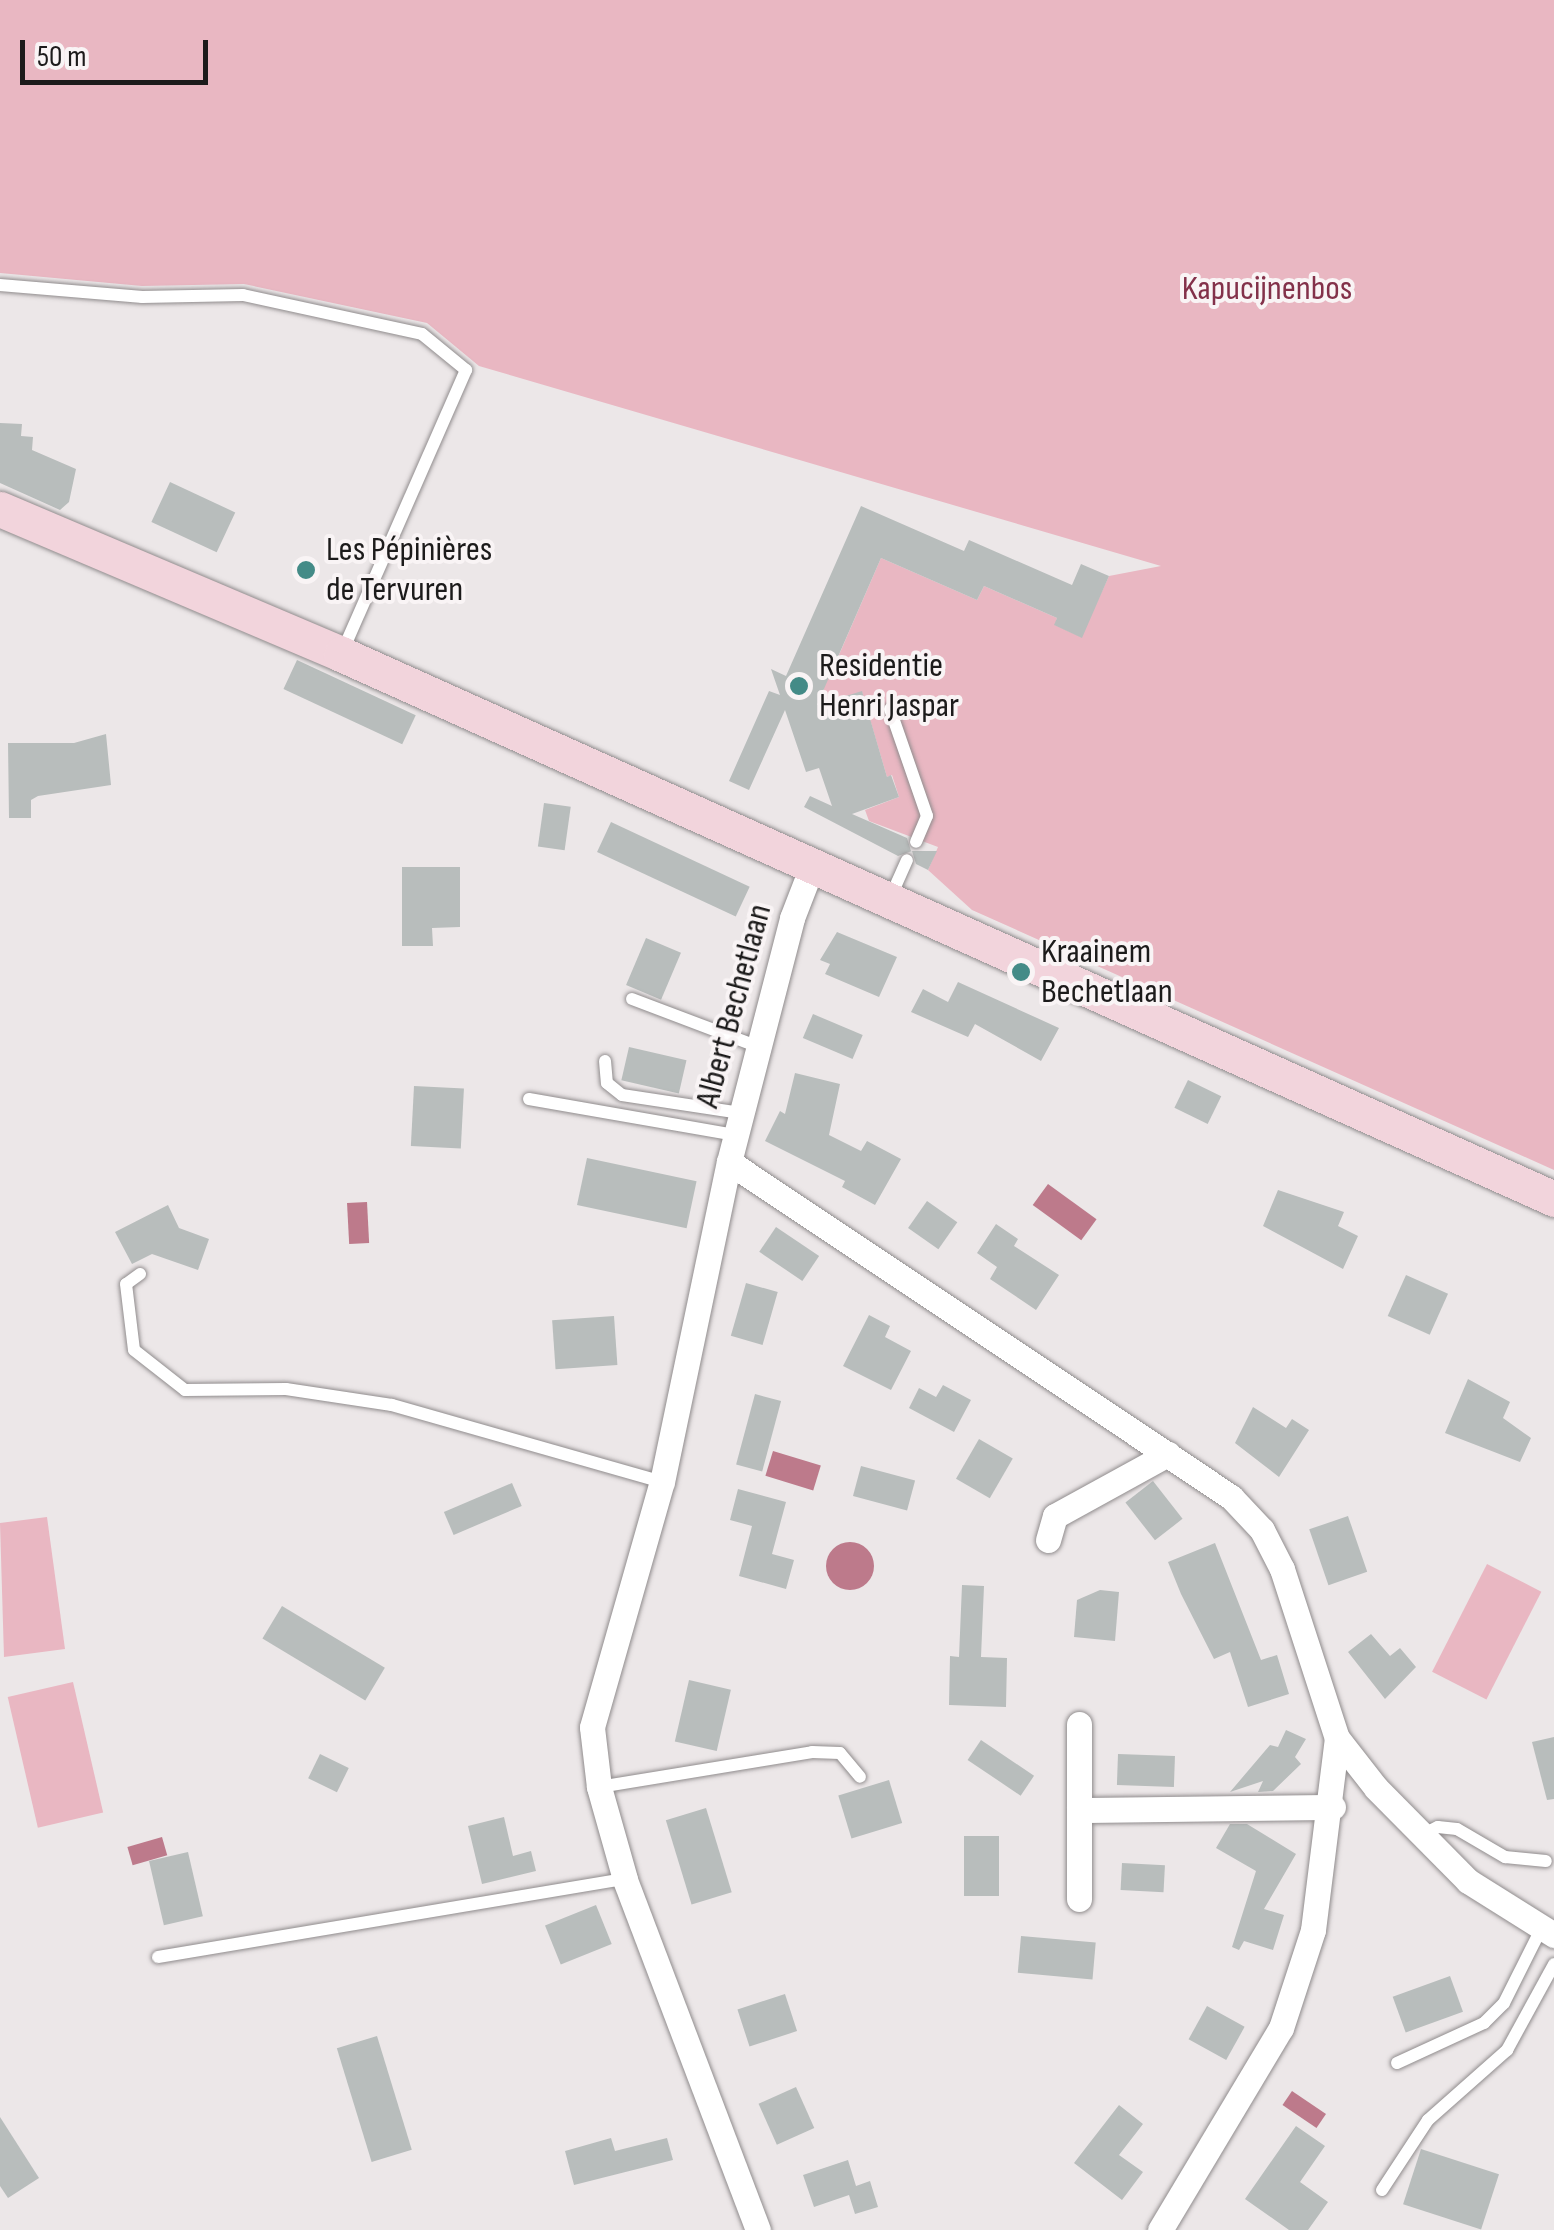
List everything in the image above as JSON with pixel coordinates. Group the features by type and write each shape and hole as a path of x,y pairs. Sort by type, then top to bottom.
{"street":[{"path":"0,509 341,654 811,869 1554,1199"},
{"name":"Albert Bechetlaan","path":"758,2230 626,1879 599,1787 592,1726 662,1482 729,1162 758,1046 811,869"},
{"path":"729,1162 1230,1497 1262,1530 1282,1569 1337,1738 1333,1807 1313,1930 1282,2028 1160,2230"},
{"path":"1048,1540 1055,1516 1168,1454"},
{"path":"1079,1724 1079,1900"},
{"path":"1337,1738 1420,1836 1468,1881 1548,1931"},
{"path":"1079,1810 1333,1807"}],"lane":[{"path":"0,285 142,297 243,295 422,334 466,370 341,654"},
{"path":"890,709 928,816 916,842"},
{"path":"888,903 908,860"},
{"path":"632,1000 758,1046"},
{"path":"604,1061 607,1082 622,1095 739,1124"},
{"path":"529,1100 739,1124"},
{"path":"140,1274 126,1284 134,1350 185,1390 286,1389 392,1405 662,1482"},
{"path":"599,1787 812,1752 840,1753 860,1776"},
{"path":"1420,1836 1438,1827 1458,1829 1505,1857 1546,1861"},
{"path":"158,1957 626,1879"},
{"path":"1397,2063 1484,2023 1504,2003 1548,1931"},
{"path":"1382,2190 1428,2120 1508,2050 1554,1964"}],"green space":[{"name":"Kapucijnenbos","path":"0,0 1554,0 1554,1170 972,910 928,870 938,847 869,821 865,810 899,797 892,775 887,777 862,692 828,701 821,681 832,671 881,558 977,600 984,586 1057,618 1055,625 1081,637 1109,576 1161,566 479,366 427,323 244,284 142,286 0,273"},
{"path":"47,1517 65,1649 4,1657 0,1523"},
{"path":"1487,1564 1541,1592 1486,1700 1432,1672"},
{"path":"73,1682 103,1813 38,1828 8,1697"}],"shaded area":[{"path":"1048,1184 1097,1219 1081,1240 1033,1205"},
{"path":"367,1202 369,1243 349,1244 347,1203"},
{"path":"773,1451 821,1466 813,1490 765,1476"},
{"path":"850,1542 867,1549 874,1566 867,1583 850,1590 833,1583 826,1566 833,1549"},
{"path":"162,1837 167,1855 133,1865 127,1847"},
{"path":"1292,2091 1326,2114 1316,2128 1282,2105"}],"building":[{"path":"0,423 22,424 21,436 33,437 32,450 76,469 69,502 60,510 0,483"},
{"path":"170,482 235,512 217,552 151,522"},
{"name":"Residentie Henri Jaspar","path":"861,506 964,551 969,540 1072,585 1081,564 1109,576 1082,638 1054,625 1057,618 984,586 977,600 881,558 817,705 862,691 887,777 891,775 899,797 852,814 907,838 912,851 898,856 804,807 810,796 832,806 819,768 806,772 785,710 749,790 729,781 769,691 780,695 771,669 786,676"},
{"path":"297,660 416,715 402,744 283,689"},
{"path":"106,734 111,785 38,796 31,800 31,818 9,818 8,743 74,743"},
{"path":"544,803 571,807 565,850 538,847"},
{"path":"611,822 750,887 736,917 597,852"},
{"path":"912,851 937,851 928,870 916,864"},
{"path":"402,867 460,867 460,927 432,928 433,946 402,946"},
{"path":"837,932 897,957 879,997 825,974 830,964 820,960"},
{"path":"646,938 681,953 661,1000 626,985"},
{"path":"958,982 1059,1028 1041,1061 975,1024 968,1037 911,1012 923,989 948,1002"},
{"path":"813,1014 863,1035 853,1059 803,1038"},
{"path":"629,1047 686,1060 679,1093 621,1080"},
{"path":"795,1073 840,1084 829,1135 861,1151 867,1141 901,1159 875,1205 842,1187 845,1181 765,1141 780,1111 785,1114"},
{"path":"1188,1080 1221,1096 1208,1124 1174,1108"},
{"path":"414,1086 464,1089 461,1149 411,1146"},
{"path":"587,1158 697,1181 687,1228 577,1205"},
{"path":"1278,1190 1344,1212 1338,1226 1358,1236 1343,1269 1263,1226"},
{"path":"927,1201 957,1222 938,1249 908,1228"},
{"path":"168,1205 179,1228 209,1239 198,1270 152,1254 132,1264 115,1232"},
{"path":"996,1224 1018,1239 1014,1246 1059,1275 1036,1310 990,1279 997,1267 977,1253"},
{"path":"776,1227 819,1256 802,1281 759,1252"},
{"path":"1406,1275 1448,1294 1430,1335 1388,1316"},
{"path":"746,1283 778,1292 763,1345 731,1336"},
{"path":"869,1315 890,1326 885,1337 911,1351 891,1390 843,1366"},
{"path":"614,1316 617,1365 556,1369 552,1320"},
{"path":"1468,1379 1510,1402 1503,1418 1531,1438 1520,1462 1445,1433"},
{"path":"943,1385 971,1400 954,1432 909,1408 919,1388 936,1397"},
{"path":"755,1394 781,1401 762,1472 736,1465"},
{"path":"1253,1407 1286,1428 1292,1419 1309,1430 1279,1477 1235,1443"},
{"path":"979,1439 1013,1458 990,1498 956,1479"},
{"path":"861,1466 915,1480 907,1510 853,1496"},
{"path":"1153,1481 1183,1519 1155,1540 1125,1503"},
{"path":"512,1483 522,1506 454,1535 444,1512"},
{"path":"738,1489 786,1502 772,1554 794,1560 786,1589 739,1576 752,1526 730,1520"},
{"path":"1348,1516 1367,1572 1328,1585 1309,1529"},
{"path":"1215,1543 1261,1660 1277,1655 1289,1694 1248,1707 1230,1652 1214,1659 1181,1594 1168,1562"},
{"path":"962,1585 984,1586 981,1657 1007,1658 1006,1707 949,1705 950,1656 959,1657"},
{"path":"1100,1590 1119,1592 1115,1641 1074,1637 1077,1600"},
{"path":"282,1606 385,1668 365,1700 262,1639"},
{"path":"1371,1634 1390,1656 1400,1648 1416,1667 1385,1699 1348,1652"},
{"path":"689,1680 731,1690 717,1751 675,1741"},
{"path":"1286,1730 1306,1739 1295,1757 1301,1764 1273,1791 1258,1792 1263,1781 1230,1792 1270,1745 1278,1747"},
{"path":"1554,1737 1554,1799 1547,1800 1532,1742"},
{"path":"981,1740 1034,1776 1021,1796 968,1760"},
{"path":"320,1754 349,1768 337,1792 308,1778"},
{"path":"1118,1754 1175,1756 1174,1787 1117,1785"},
{"path":"889,1780 902,1823 851,1839 838,1795"},
{"path":"706,1808 732,1892 692,1904 666,1820"},
{"path":"504,1817 513,1856 531,1851 536,1871 482,1884 468,1826"},
{"path":"1230,1824 1247,1824 1296,1854 1264,1909 1284,1915 1273,1950 1244,1941 1239,1950 1232,1947 1256,1871 1216,1848"},
{"path":"964,1836 999,1836 999,1896 964,1896"},
{"path":"188,1852 203,1916 164,1925 149,1861"},
{"path":"1122,1863 1165,1865 1164,1892 1121,1890"},
{"path":"596,1905 612,1944 561,1965 545,1926"},
{"path":"1021,1936 1096,1943 1092,1979 1018,1973"},
{"path":"1450,1976 1463,2012 1406,2033 1393,1997"},
{"path":"785,1994 797,2031 749,2047 737,2009"},
{"path":"1207,2006 1245,2027 1226,2060 1189,2039"},
{"path":"377,2036 412,2150 372,2162 337,2048"},
{"path":"796,2087 814,2128 777,2145 759,2104"},
{"path":"1119,2105 1143,2124 1119,2155 1143,2172 1122,2200 1074,2163"},
{"path":"0,2117 39,2178 8,2198 0,2186"},
{"path":"1296,2126 1325,2146 1300,2182 1328,2202 1308,2230 1289,2230 1245,2199"},
{"path":"611,2138 615,2151 667,2138 673,2160 574,2185 565,2151"},
{"path":"1421,2149 1499,2174 1481,2230 1403,2204"},
{"path":"848,2160 856,2186 870,2181 878,2207 855,2214 849,2195 814,2207 803,2175"}],"place":[{"name":"Les Pépinières de Tervuren","path":"306,570"},
{"name":"Residentie Henri Jaspar","path":"799,686"},
{"name":"Kraainem Bechetlaan","path":"1021,972"}]}
